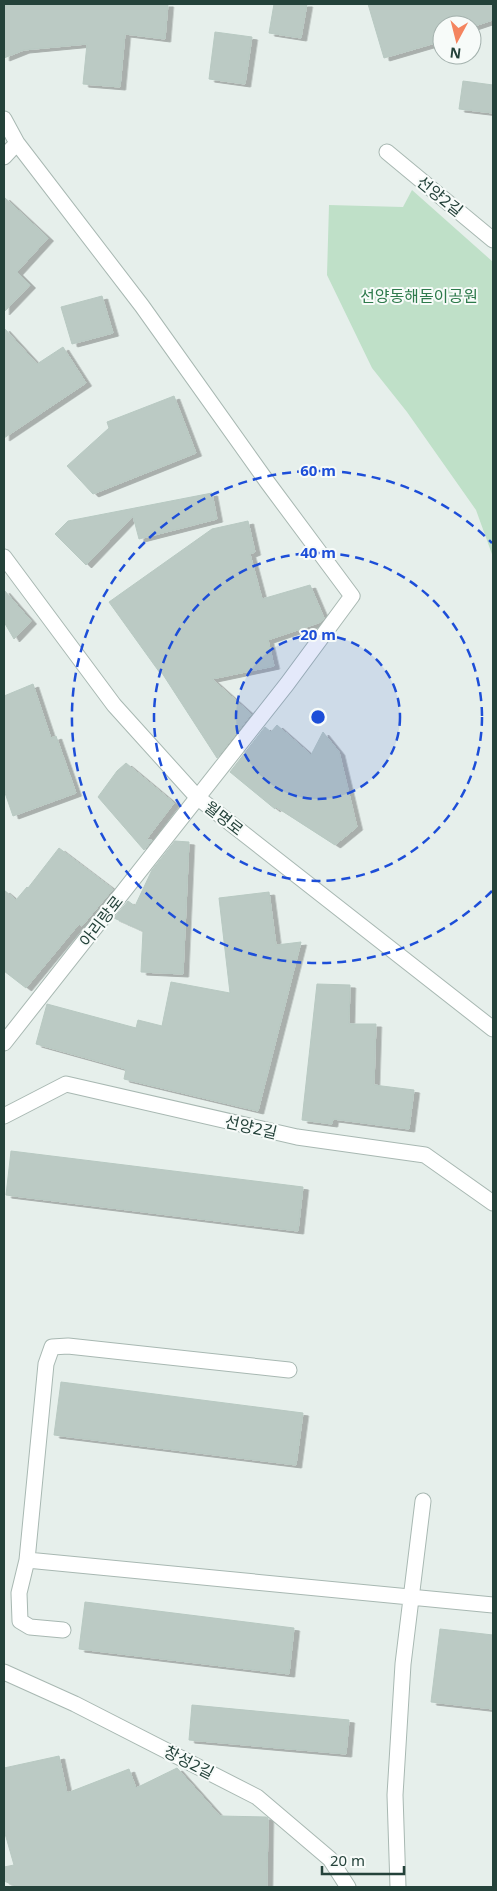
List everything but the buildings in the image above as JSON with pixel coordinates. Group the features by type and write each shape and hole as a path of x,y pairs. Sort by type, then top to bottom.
{"street":[{"path":"4,119 17,143 4,157"},
{"name":"아리랑로","path":"5,1040 288,684 352,596 268,483 142,306 17,143"},
{"name":"선양2길","path":"387,152 493,240"},
{"name":"월명로","path":"4,557 114,705 197,797 493,1029"},
{"name":"선양2길","path":"4,1116 66,1084 297,1137 425,1155 493,1203"},
{"path":"63,1630 30,1627 20,1621 19,1593 27,1560 46,1364 52,1348 68,1346 289,1370"},
{"path":"398,1887 396,1795 403,1664 423,1501"},
{"path":"27,1560 493,1605"},
{"name":"창성2길","path":"4,1672 75,1704 257,1797 330,1859 348,1887"}],"green space":[{"name":"선양동해돋이공원","path":"412,190 493,262 493,557 476,510 407,412 372,368 327,275 329,205 403,207"}]}
